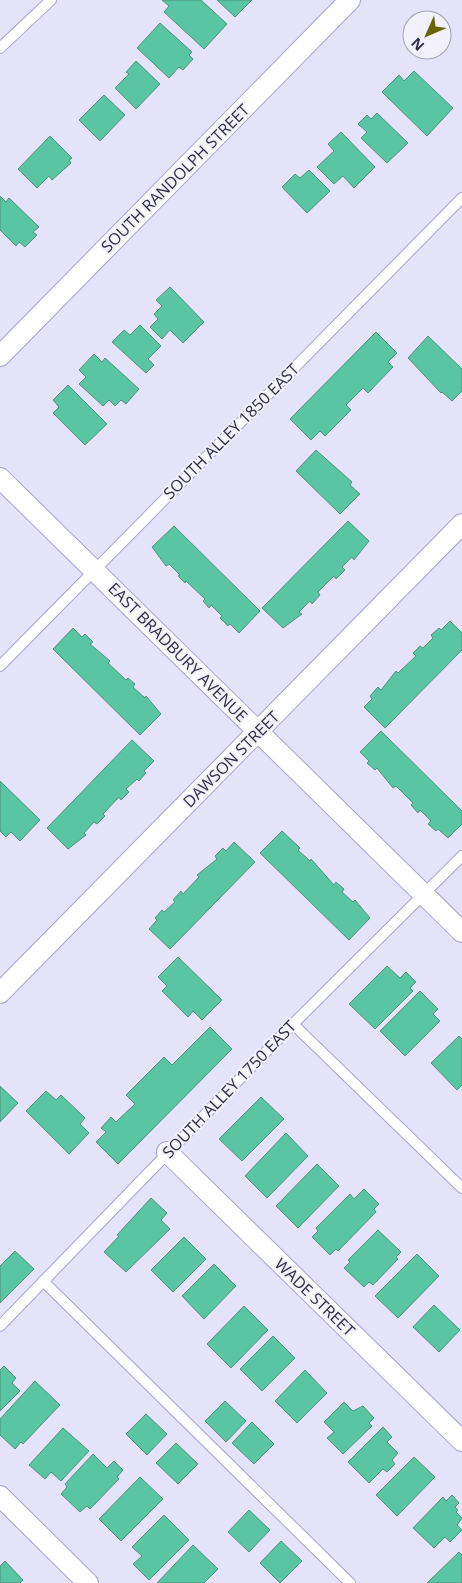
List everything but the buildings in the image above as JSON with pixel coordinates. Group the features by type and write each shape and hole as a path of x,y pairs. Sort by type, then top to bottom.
{"street":[{"name":"SOUTH RANDOLPH STREET","path":"0,356 350,0"},
{"name":"EAST BRADBURY AVENUE","path":"0,478 462,932"},
{"name":"DAWSON STREET","path":"0,993 462,524"},
{"name":"WADE STREET","path":"167,1152 462,1442"},
{"path":"0,1496 88,1583"}],"lane":[{"path":"0,48 51,0"},
{"name":"SOUTH ALLEY 1850 EAST","path":"0,666 462,198"},
{"name":"SOUTH ALLEY 1750 EAST","path":"0,1326 167,1152 462,856"},
{"path":"293,1024 462,1188"},
{"path":"44,1281 350,1583"}]}
